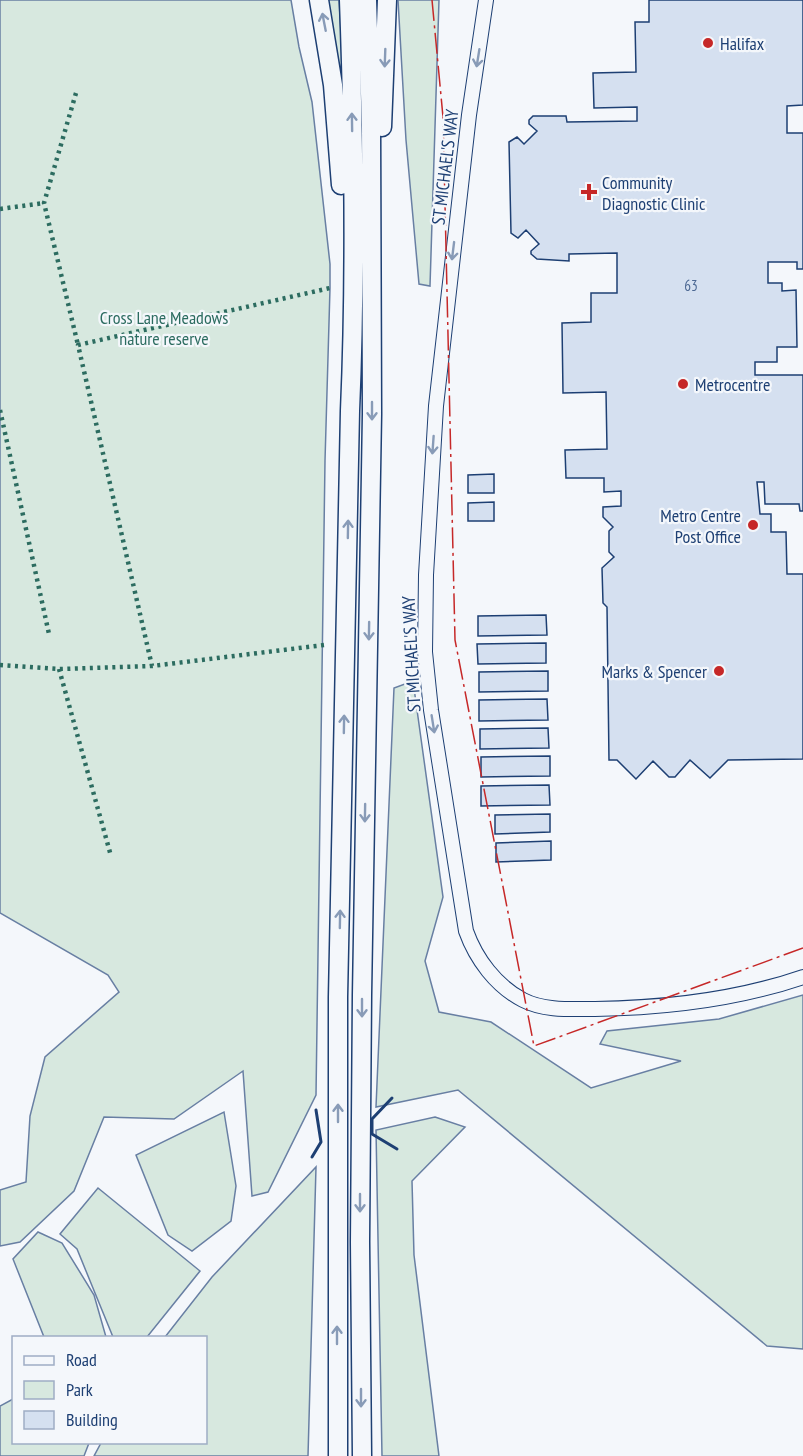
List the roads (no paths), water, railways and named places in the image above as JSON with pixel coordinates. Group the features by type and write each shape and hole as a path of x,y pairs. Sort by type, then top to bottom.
{"highway":[{"path":"319,0 333,85 340,160 341,336 350,411"},
{"path":"338,1456 338,998 353,341 349,0"},
{"path":"362,1456 360,1242 362,995 372,353 371,124 367,0"},
{"path":"372,353 381,234 387,0"}],"street":[{"name":"ST MICHAEL'S WAY","path":"486,0 469,115 440,363 426,575 425,652 431,710 466,931 470,943 484,966 502,986 525,1001 557,1009 630,1008 705,1002 746,994 803,977"}],"place":[{"name":"Halifax","path":"708,43"},
{"name":"Community Diagnostic Clinic","path":"589,192"},
{"name":"Metrocentre","path":"683,384"},
{"name":"Metro Centre Post Office","path":"753,525"},
{"name":"Marks & Spencer","path":"719,671"}],"park label":[{"name":"Cross Lane Meadows nature reserve","path":"164,327"}]}
